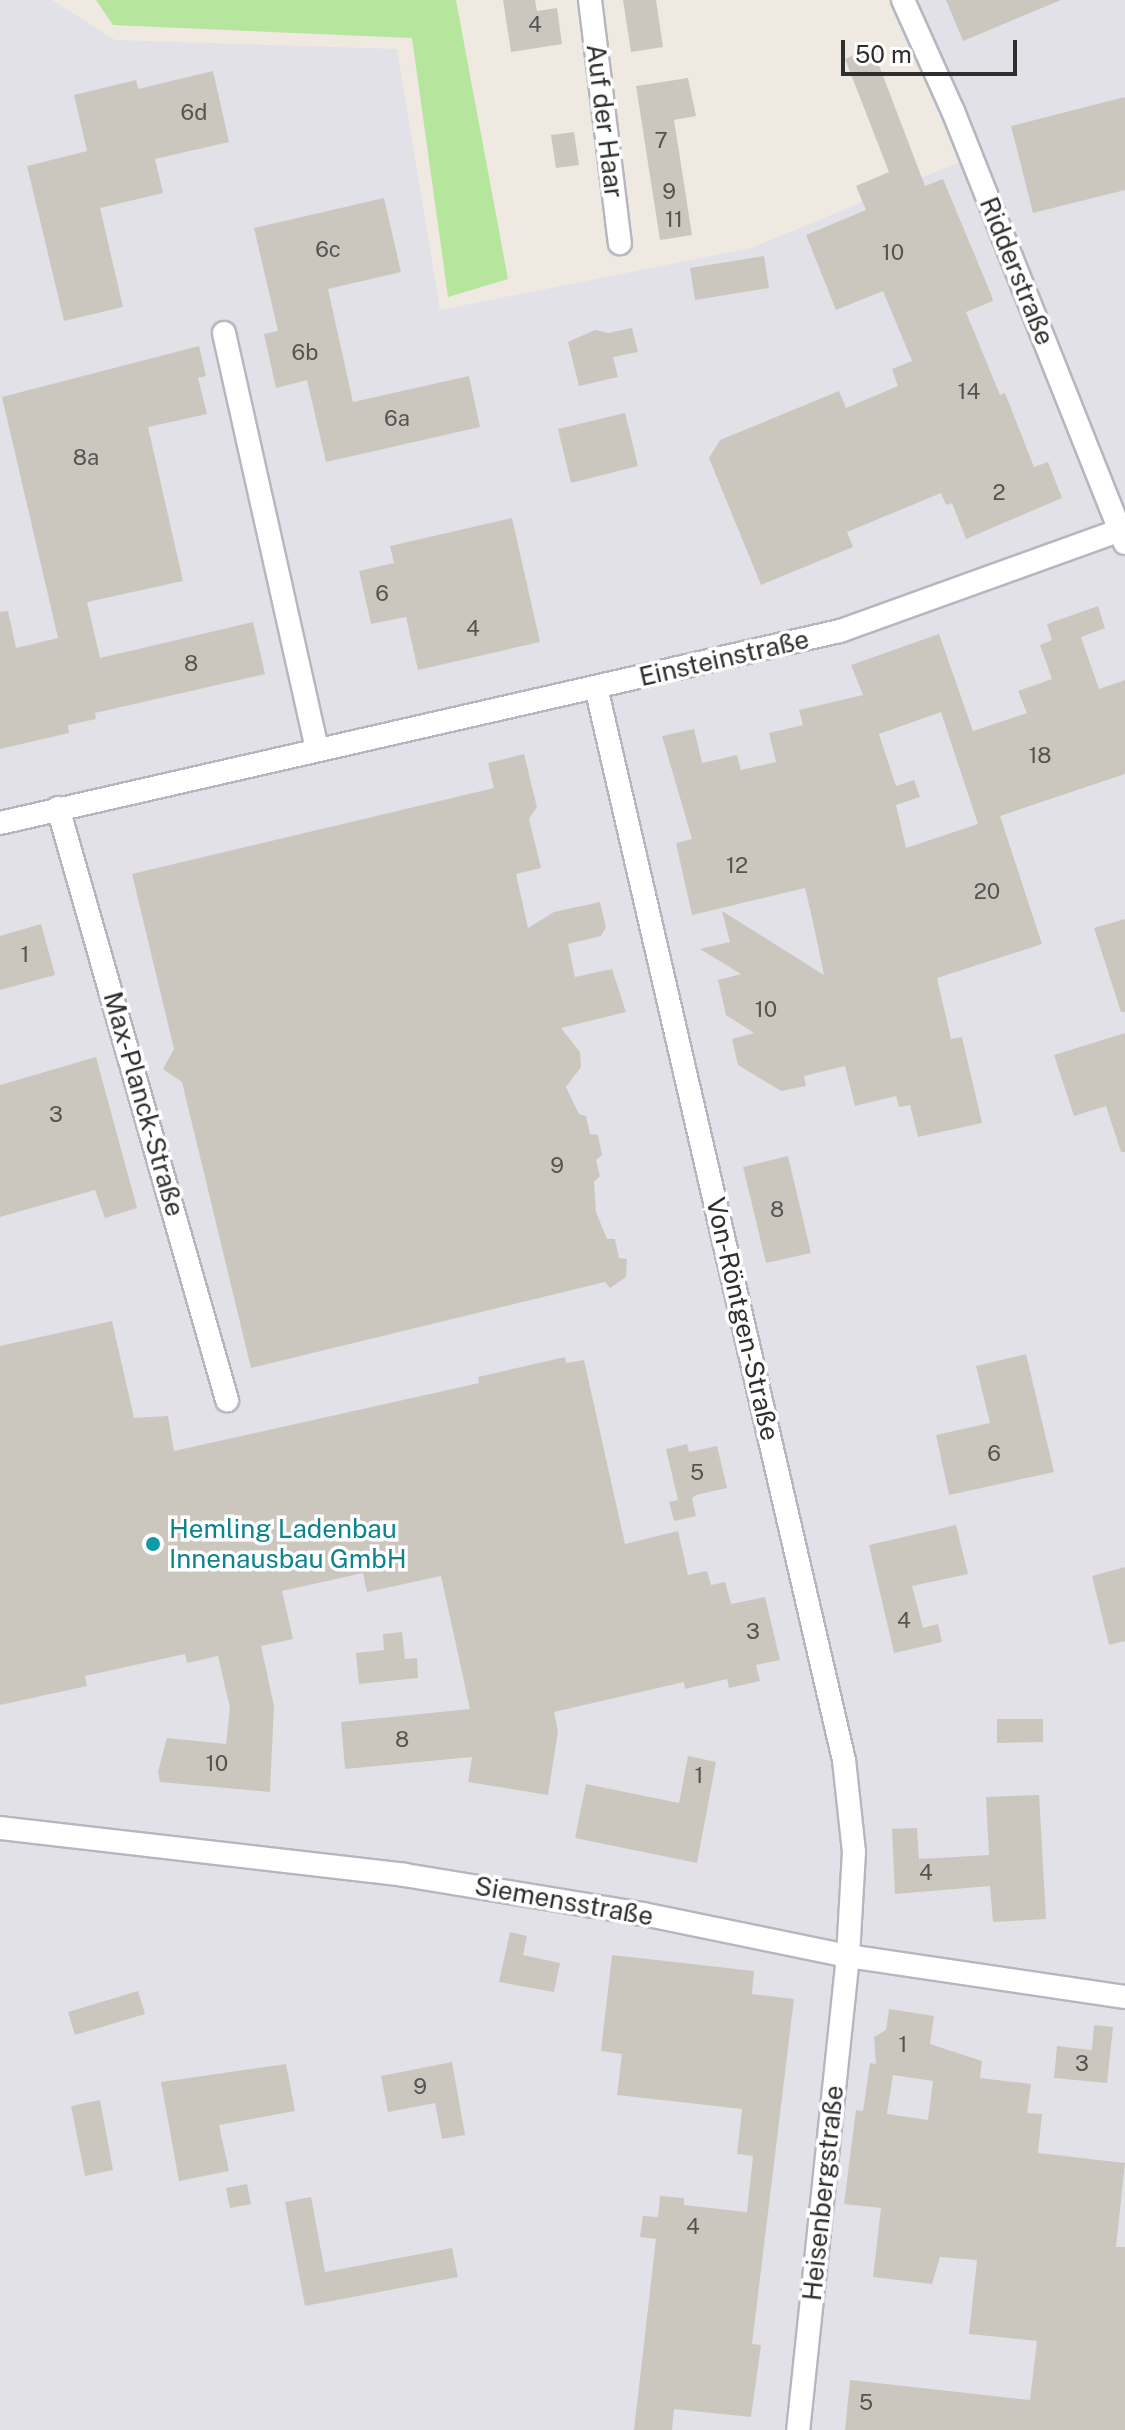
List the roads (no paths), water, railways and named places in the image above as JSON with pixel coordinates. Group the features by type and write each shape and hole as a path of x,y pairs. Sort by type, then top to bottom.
{"street":[{"name":"Auf der Haar","path":"590,0 620,243"},
{"name":"Ridderstraße","path":"903,0 953,111 1122,537"},
{"path":"224,333 317,749"},
{"name":"Einsteinstraße","path":"0,823 840,631 1122,537"},
{"name":"Von-Röntgen-Straße","path":"596,687 844,1760 854,1852 848,1956"},
{"name":"Max-Planck-Straße","path":"58,808 227,1400"},
{"name":"Siemensstraße","path":"0,1828 404,1875 643,1914 848,1956 1125,1997"},
{"name":"Heisenbergstraße","path":"798,2430 848,1956"}],"place":[{"name":"Hemling Ladenbau Innenausbau GmbH","path":"153,1544"}]}
